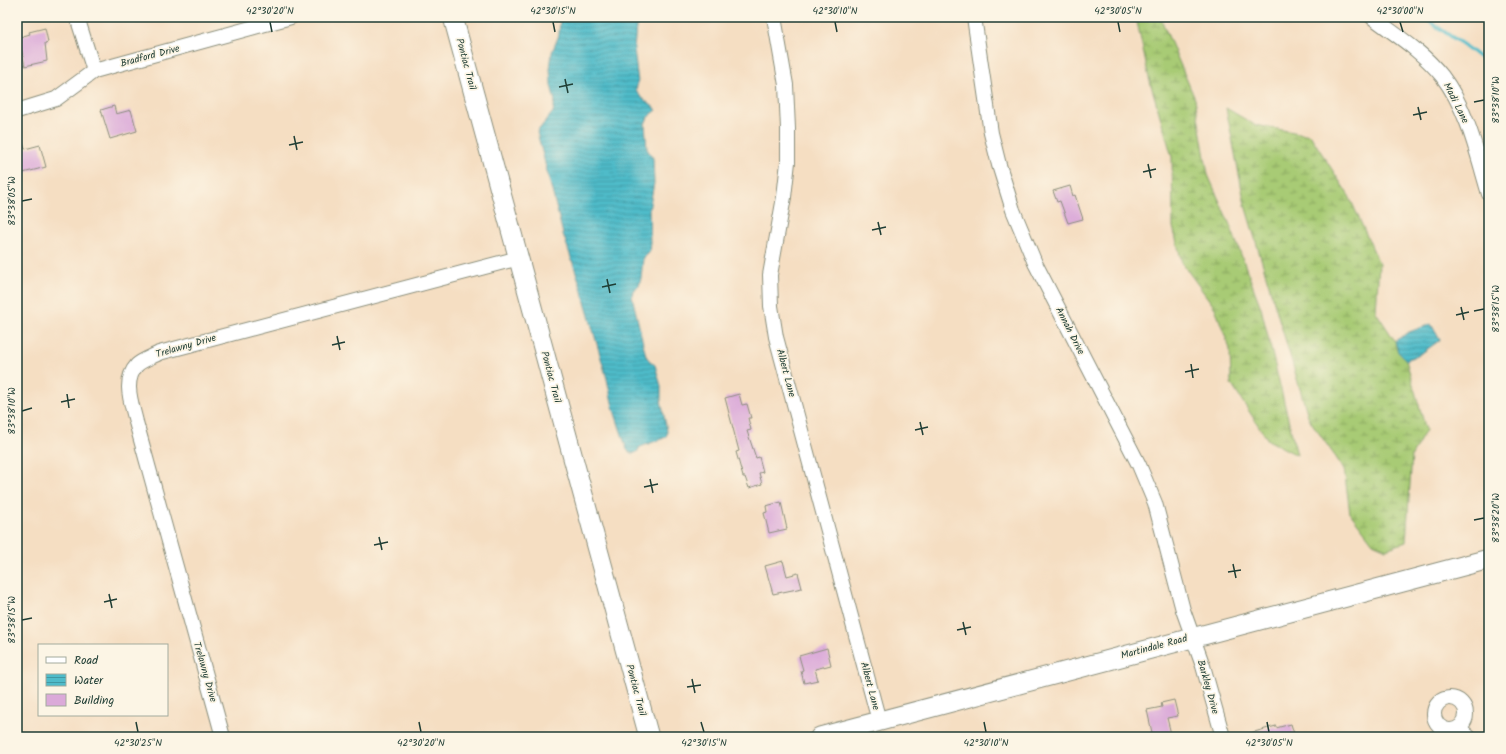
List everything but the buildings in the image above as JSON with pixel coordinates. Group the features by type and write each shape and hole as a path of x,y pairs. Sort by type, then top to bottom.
{"main road":[{"name":"Pontiac Trail","path":"453,17 649,737"},
{"name":"Martindale Road","path":"820,737 1489,559"}],"street":[{"path":"77,17 94,71"},
{"name":"Bradford Drive","path":"17,111 56,99 94,71 292,17"},
{"name":"Albert Lane","path":"774,17 786,85 788,140 784,197 770,275 772,314 776,337 879,721"},
{"name":"Annah Drive","path":"974,17 991,133 1011,205 1035,263 1145,478 1155,503 1183,610 1193,637"},
{"name":"Madi Lane","path":"1372,17 1427,61 1448,84 1465,118 1489,194"},
{"name":"Trelawny Drive","path":"224,737 136,422 128,384 130,376 137,366 159,353 519,258"},
{"name":"Barkley Drive","path":"1193,637 1204,669 1223,737"}],"green space":[{"path":"1136,17 1160,17 1195,99 1208,175 1230,225 1261,308 1297,455 1268,440 1231,384 1230,349 1215,308 1182,263 1173,227 1172,157 1149,78"},
{"path":"1226,108 1255,125 1310,135 1349,196 1379,263 1376,312 1395,341 1398,352 1406,360 1426,430 1412,455 1406,542 1386,549 1373,543 1350,513 1344,469 1309,419 1245,205"}],"water":[{"path":"637,17 634,49 638,82 636,90 640,96 657,110 648,117 645,124 647,149 653,158 654,183 649,210 649,253 643,259 639,286 633,290 632,296 646,356 655,365 661,386 661,400 667,435 664,438 640,447 637,452 632,454 627,450 613,407 607,379 579,281 563,234 537,132 553,112 555,101 551,85 550,69 552,52 559,35 560,18"},
{"path":"1431,324 1440,340 1422,353 1406,360 1398,352 1395,341 1409,332"}],"waterway":[{"path":"1423,17 1465,46 1489,65"}]}
